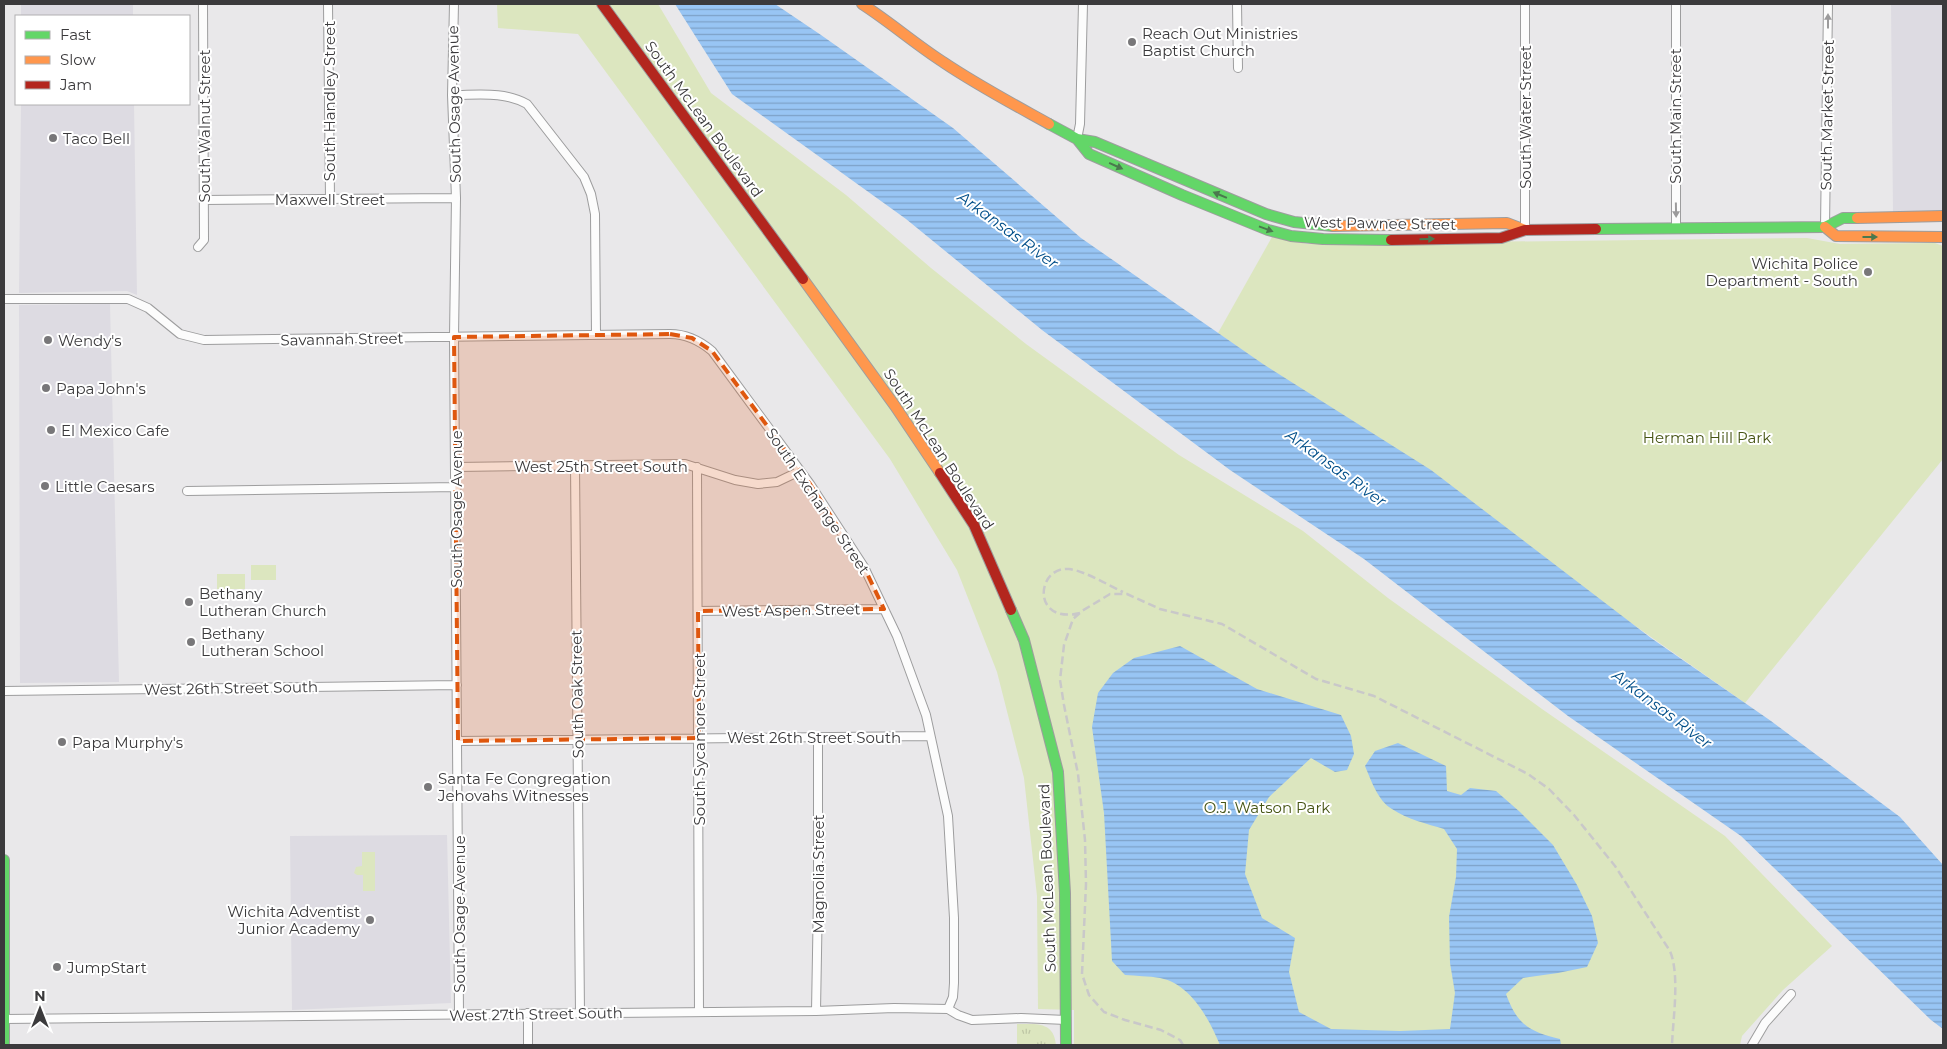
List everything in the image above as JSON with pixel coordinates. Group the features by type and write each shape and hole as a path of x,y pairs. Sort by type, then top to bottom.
{"main road":[{"name":"South McLean Boulevard","path":"602,4 895,406 974,525 1024,640 1058,772 1065,893 1066,1045"},
{"name":"West Pawnee Street","path":"862,4 940,61 976,84 1076,139 1095,142 1266,214 1294,222 1337,226 1507,222 1525,230"},
{"name":"West Pawnee Street","path":"1076,139 1089,154 1268,230 1291,236 1323,239 1394,240 1501,238 1525,230 1825,227"},
{"path":"1943,216 1843,218 1825,227 1836,236 1943,237"},
{"path":"4,860 4,1045"}],"street":[{"name":"South Walnut Street","path":"198,247 204,240 202,4"},
{"name":"South Handley Street","path":"328,4 330,199"},
{"name":"South Osage Avenue","path":"454,4 452,95 456,198 454,337 459,1014"},
{"path":"1076,139 1080,125 1083,4"},
{"path":"1237,4 1238,68"},
{"name":"South Water Street","path":"1524,4 1525,230"},
{"name":"South Main Street","path":"1676,4 1676,228"},
{"name":"South Market Street","path":"1825,227 1828,4"},
{"path":"452,95 504,95 516,98 527,104 584,177 591,194 595,214 596,335"},
{"name":"Maxwell Street","path":"204,200 456,198"},
{"name":"Savannah Street","path":"4,299 128,299 148,308 180,334 195,339 678,334 692,338"},
{"name":"South Exchange Street","path":"692,338 704,344 712,351 800,471 864,567 897,636 926,715 948,816 954,918 953,997 948,1009"},
{"name":"West 25th Street South","path":"456,467 674,464 697,467 735,480 758,484 777,482 800,471"},
{"name":"South Oak Street","path":"575,465 580,1013"},
{"name":"South Sycamore Street","path":"697,467 700,1012"},
{"path":"187,491 456,487"},
{"name":"West Aspen Street","path":"698,611 884,609"},
{"name":"West 26th Street South","path":"4,691 458,685"},
{"name":"West 26th Street South","path":"458,741 930,736"},
{"name":"Magnolia Street","path":"816,1011 818,737"},
{"path":"1752,1045 1765,1023 1791,994"},
{"name":"West 27th Street South","path":"4,1019 816,1011 894,1008 948,1009 972,1020 1021,1018 1066,1020"},
{"path":"528,1014 528,1045"}],"highlighted area":[{"path":"670,334 692,338 712,351 810,484 864,567 884,609 698,611 699,738 458,741 454,337"}],"shaded area":[{"path":"21,4 133,4 133,15 21,15"},
{"path":"1891,4 1943,4 1942,212 1893,213"},
{"path":"21,105 134,105 137,295 127,291 19,293"},
{"path":"110,304 119,682 20,683 19,305"},
{"name":"Wichita Adventist Junior Academy","path":"447,835 451,1003 292,1010 290,836"}],"green space":[{"name":"O.J. Watson Park","path":"497,4 658,4 711,93 846,195 931,268 1026,344 1179,455 1303,531 1388,598 1542,709 1725,836 1832,946 1783,990 1742,1036 1740,1045 1074,1045 1074,1010 1038,1009 1037,896 1024,778 997,672 957,570 890,459 578,34 498,28"},
{"name":"Herman Hill Park","path":"1272,237 1307,244 1807,238 1840,244 1935,243 1943,246 1943,459 1745,703 1218,333"},
{"path":"251,565 276,565 276,580 251,580"},
{"path":"217,574 245,574 245,589 217,589"},
{"path":"362,852 375,852 375,891 363,891 363,875 354,873 356,867 362,866"},
{"path":"1017,1024 1037,1024 1048,1028 1055,1037 1056,1045 1017,1045"}],"water":[{"name":"Arkansas River","path":"675,4 775,4 953,128 1081,238 1263,364 1431,470 1651,638 1771,721 1900,817 1943,865 1943,1029 1931,1020 1741,836 1568,716 1364,559 1230,470 1042,330 906,219 732,94"},
{"path":"1180,646 1257,689 1341,715 1351,736 1354,754 1347,770 1335,772 1311,758 1269,797 1249,830 1245,874 1262,918 1295,938 1289,972 1299,1012 1331,1029 1400,1031 1450,1029 1455,993 1450,963 1449,917 1456,877 1457,849 1444,829 1398,813 1383,801 1376,790 1365,766 1375,751 1398,743 1446,766 1447,791 1461,795 1470,788 1496,791 1553,845 1577,885 1592,916 1598,943 1587,967 1523,978 1506,994 1520,1020 1532,1030 1560,1039 1561,1045 1220,1045 1198,1004 1181,987 1160,978 1125,975 1112,961 1104,813 1092,727 1098,693 1113,673 1134,658"}],"railway":[{"path":"1080,613 1064,614 1053,611 1046,604 1045,585 1050,576 1058,571 1069,569 1082,572 1123,592"},
{"path":"1183,1045 1180,1040 1161,1030 1104,1012 1089,995 1082,974 1086,884 1085,840 1078,774 1060,680 1064,645 1073,619 1082,611 1110,594 1127,594 1160,609 1222,624 1316,679 1374,696 1528,774 1549,789 1574,815 1615,866 1670,951 1675,972 1672,1045"}],"traffic: fast":[{"path":"1049,124 1077,139 1095,142 1266,214 1294,222 1333,226"},
{"path":"1077,139 1089,154 1268,230 1291,236 1323,239 1391,240"},
{"path":"1596,229 1825,227 1843,218 1857,218"},
{"path":"1011,610 1024,640 1058,772 1065,893 1066,1045"},
{"path":"4,860 4,1045"}],"traffic: slow":[{"path":"862,4 956,70 1049,124"},
{"path":"1857,218 1943,216"},
{"path":"1333,226 1507,223 1525,230"},
{"path":"1825,227 1836,236 1943,237"},
{"path":"803,279 895,406 940,473"}],"traffic: jam":[{"path":"602,4 803,279"},
{"path":"1391,240 1501,238 1525,230 1596,229"},
{"path":"940,473 974,525 1011,610"}],"place":[{"name":"Reach Out Ministries Baptist Church","path":"1132,42"},
{"name":"Taco Bell","path":"53,138"},
{"name":"Wichita Police Department - South","path":"1868,272"},
{"name":"Wendy's","path":"48,340"},
{"name":"Papa John's","path":"46,388"},
{"name":"El Mexico Cafe","path":"51,430"},
{"name":"Little Caesars","path":"45,486"},
{"name":"Bethany Lutheran Church","path":"189,602"},
{"name":"Bethany Lutheran School","path":"191,642"},
{"name":"Papa Murphy's","path":"62,742"},
{"name":"Santa Fe Congregation Jehovahs Witnesses","path":"428,787"},
{"name":"Wichita Adventist Junior Academy","path":"370,920"},
{"name":"JumpStart","path":"57,967"}]}
